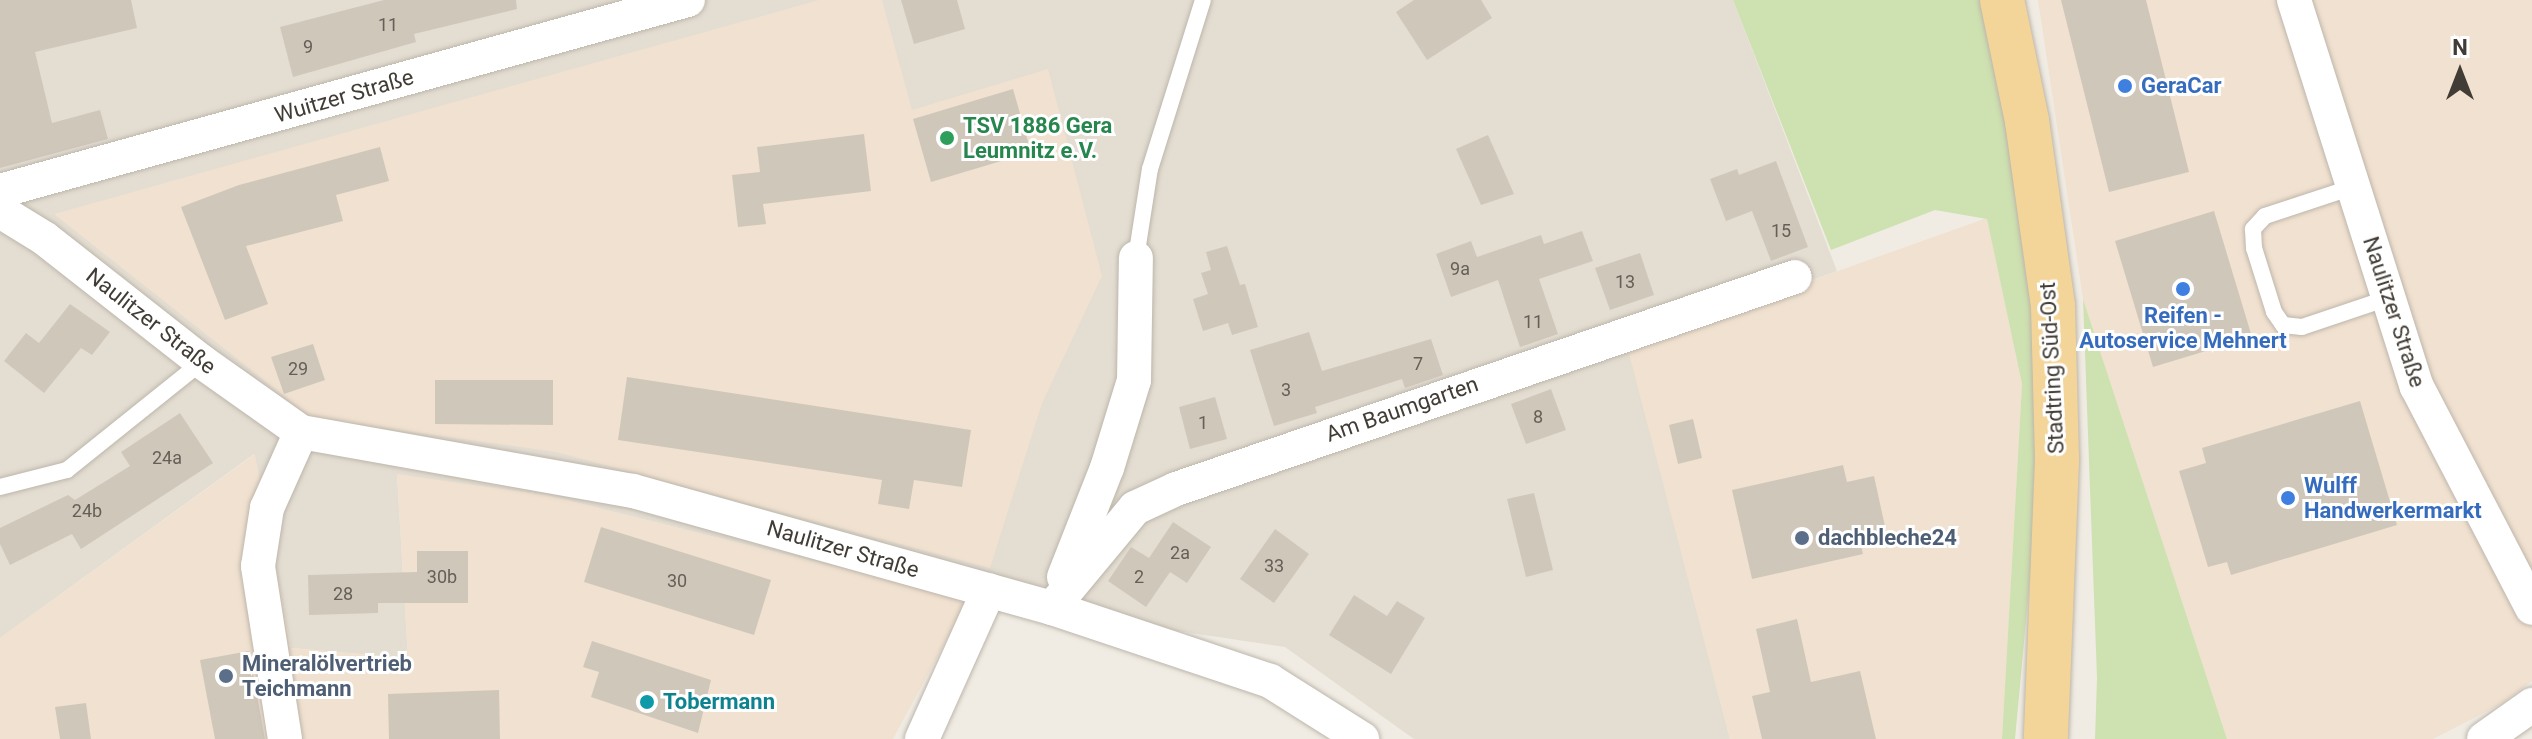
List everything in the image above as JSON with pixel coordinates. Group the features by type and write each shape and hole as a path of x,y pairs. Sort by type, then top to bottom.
{"main road":[{"name":"Stadtring Süd-Ost","path":"2002,0 2027,121 2053,306 2057,460 2046,739"}],"street":[{"name":"Wuitzer Straße","path":"0,191 688,0"},
{"name":"Naulitzer Straße","path":"2294,0 2417,387 2532,608"},
{"name":"Naulitzer Straße","path":"0,211 44,238 202,362 301,432 501,464 633,491 1052,608 1270,681 1362,739"},
{"path":"1052,608 1107,468 1134,380 1136,258"},
{"name":"Am Baumgarten","path":"1052,608 1135,508 1176,489 1795,277"},
{"path":"285,739 258,566 267,508 301,432"},
{"path":"922,739 989,590"},
{"path":"2484,739 2532,705"}],"lane":[{"path":"1136,258 1150,169 1203,0"},
{"path":"2353,187 2265,216 2253,229 2254,248 2274,312 2283,325 2302,327 2388,298"},
{"path":"0,487 67,470 202,362"}],"shaded area":[{"path":"0,0 1733,0 1837,271 1628,346 1730,739 1414,739 1285,647 968,600 550,496 397,475 408,658 291,648 254,454 0,638"},
{"path":"819,0 882,0 912,110 1048,69 1102,276 1042,403 990,568 556,452 312,418 54,214"},
{"path":"2038,0 2532,0 2532,681 2503,703 2433,739 2227,739 2083,299"},
{"path":"1987,218 2022,384 2002,739 1730,739 1627,346"},
{"path":"255,454 291,648 408,658 397,474 550,496 968,600 893,739 0,739 0,638"}],"green space":[{"path":"1733,0 1989,0 2042,372 2031,567 2015,739 2002,739 2022,384 1987,219 1935,210 1831,250"},
{"path":"2083,299 2227,739 2095,739 2097,678"}],"building":[{"path":"0,0 131,0 137,28 35,52 52,123 100,110 108,139 0,168"},
{"path":"384,0 516,0 517,9 414,34 416,42 293,77 280,27"},
{"path":"901,0 957,0 965,29 914,44"},
{"path":"1414,0 1481,0 1492,18 1427,60 1396,12"},
{"name":"GeraCar","path":"2061,0 2146,0 2189,172 2109,192"},
{"path":"1013,89 1031,152 931,182 913,119"},
{"path":"864,134 871,191 763,204 766,224 738,227 732,175 760,172 757,147"},
{"path":"1488,135 1514,194 1481,205 1456,149"},
{"path":"380,147 389,181 336,195 343,221 246,246 268,304 225,320 181,207 239,185"},
{"path":"1776,161 1808,247 1771,261 1752,211 1726,221 1710,179 1737,169 1739,175"},
{"name":"Reifen - Autoservice Mehnert","path":"2214,211 2252,337 2153,367 2115,241"},
{"path":"1582,231 1593,261 1539,279 1558,334 1520,347 1498,280 1451,297 1436,254 1471,241 1477,257 1541,235 1544,244"},
{"path":"1227,246 1240,285 1245,284 1258,327 1232,335 1228,323 1203,331 1193,299 1208,294 1201,273 1211,270 1206,252"},
{"path":"1640,253 1654,295 1610,310 1595,268"},
{"path":"70,304 110,332 92,355 81,348 44,393 4,361 26,333 39,343"},
{"path":"1309,332 1322,371 1431,339 1443,375 1405,388 1402,379 1315,407 1317,413 1274,426 1250,350"},
{"path":"313,344 325,380 284,394 271,357"},
{"path":"627,377 971,430 962,487 914,480 909,509 878,504 882,480 618,440"},
{"path":"435,380 553,380 553,425 435,424"},
{"path":"1551,389 1566,430 1526,444 1511,404"},
{"path":"1215,397 1227,439 1190,449 1179,407"},
{"name":"Wulff Handwerkermarkt","path":"2360,401 2397,525 2231,575 2227,562 2208,567 2179,471 2206,463 2202,448"},
{"path":"180,413 213,463 81,549 72,534 10,565 0,544 0,528 68,495 75,500 130,466 121,452"},
{"path":"1693,419 1702,458 1678,464 1669,425"},
{"path":"1843,465 1847,482 1874,476 1886,531 1859,537 1863,554 1752,579 1732,490"},
{"path":"1534,493 1553,570 1526,577 1507,499"},
{"path":"1173,522 1211,547 1187,583 1170,572 1146,607 1108,581 1131,547 1149,558"},
{"path":"601,527 771,580 754,635 584,582"},
{"path":"1275,529 1309,554 1274,603 1240,579"},
{"path":"417,551 468,551 468,603 378,603 378,613 309,615 308,575 417,572"},
{"path":"1354,595 1387,616 1397,601 1425,618 1391,674 1329,635"},
{"path":"1797,619 1811,682 1860,671 1876,739 1762,739 1752,696 1770,692 1756,629"},
{"path":"592,641 711,680 698,733 591,697 599,672 583,667"},
{"path":"249,651 265,739 215,739 200,660"},
{"path":"499,690 500,739 389,739 388,694"},
{"path":"86,703 91,739 60,739 55,707"}],"place":[{"name":"GeraCar","path":"2125,86"},
{"name":"TSV 1886 Gera Leumnitz e.V.","path":"947,138"},
{"name":"Reifen - Autoservice Mehnert","path":"2183,289"},
{"name":"Wulff Handwerkermarkt","path":"2288,498"},
{"name":"dachbleche24","path":"1802,538"},
{"name":"Mineralölvertrieb Teichmann","path":"226,676"},
{"name":"Tobermann","path":"647,702"}]}
